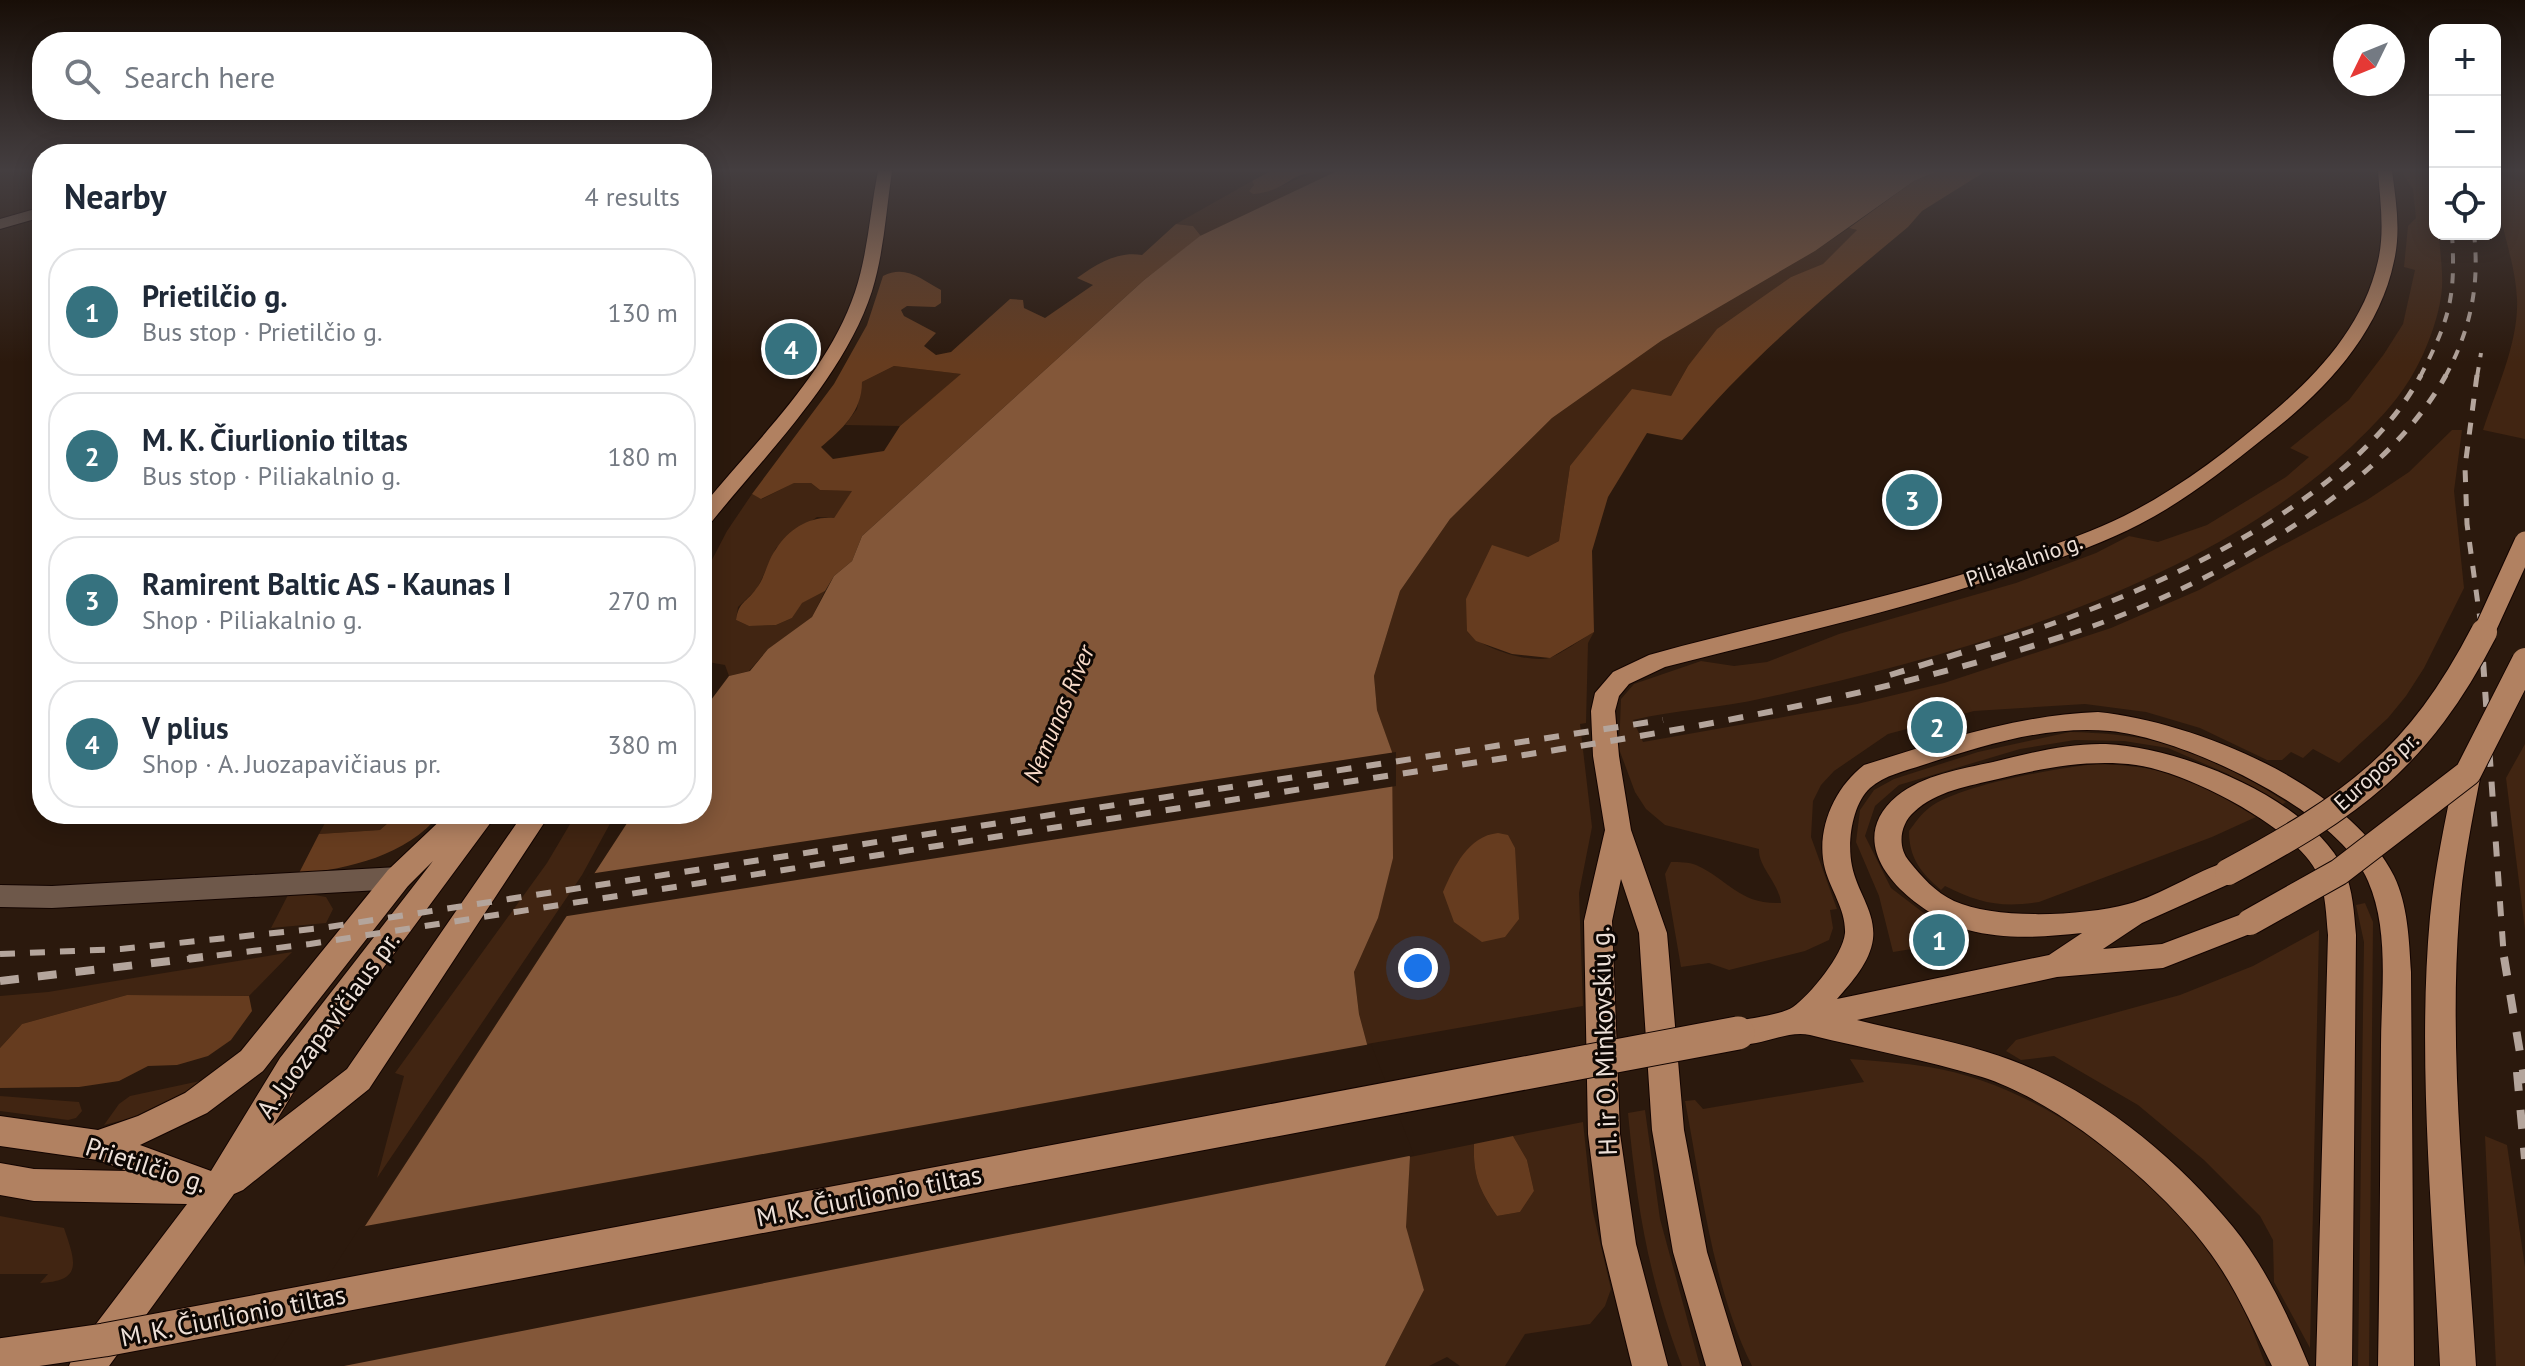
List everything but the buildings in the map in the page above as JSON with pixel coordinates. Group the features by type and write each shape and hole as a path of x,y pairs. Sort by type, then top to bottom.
{"main road":[{"path":"712,508 818,373 856,309 871,260 875,235"},
{"name":"Piliakalnio g.","path":"1618,830 1606,756 1603,711 1607,693 1621,678 1657,661 1853,612 1972,578 2118,527 2206,473 2301,400 2329,372 2351,344 2373,304 2388,254 2389,235"},
{"name":"Europos pr.","path":"2132,915 2228,872 2286,841 2354,796 2411,744 2451,688 2525,542"},
{"path":"2458,1366 2446,1119 2443,941 2449,874 2468,773 2525,661"},
{"path":"1800,1020 1857,947 1858,920 1837,867 1839,826 1841,807 1855,785 1873,772 2021,728 2069,721 2123,724 2163,731 2224,754 2263,774 2320,812 2354,840 2386,892 2395,967 2396,1366"},
{"path":"2132,915 2043,926 2004,926 1963,918 1924,897 1891,859 1888,839 1894,818 1904,804 1936,788 2044,757 2084,751 2158,757 2221,783 2277,818 2329,868 2337,893 2342,935 2334,1366"},
{"path":"1800,1020 2057,965 2163,956 2250,922 2339,872 2468,773"},
{"name":"A. Juozapavičiaus pr.","path":"98,1145 147,1128 196,1103 252,1061 398,878 454,824"},
{"name":"A. Juozapavičiaus pr.","path":"218,1189 291,1068 476,824"},
{"name":"A. Juozapavičiaus pr.","path":"218,1189 358,1079 530,824"},
{"name":"H. ir O. Minkovskių g.","path":"1618,830 1598,921 1604,1134 1619,1244 1650,1366"},
{"name":"H. ir O. Minkovskių g.","path":"1618,830 1653,933 1668,1130 1690,1252 1724,1366"},
{"path":"2057,965 2132,915"},
{"path":"1800,1020 1987,1065 2030,1083 2089,1118 2161,1173 2222,1240 2249,1282 2291,1366"},
{"name":"M. K. Čiurlionio tiltas","path":"0,1355 104,1340 1800,1020"},
{"name":"Prietilčio g.","path":"0,1131 98,1145 218,1189"},
{"name":"Prietilčio g.","path":"0,1179 34,1185 218,1189"},
{"path":"87,1366 218,1189"}],"street":[{"path":"0,896 52,897 398,878"}],"shaded area":[{"path":"1164,235 1201,236 1144,280 862,536 852,561 834,576 825,591 802,603 792,618 776,625 749,626 736,620 741,606 759,585 782,542 794,529 809,521 834,518 852,491 820,490 811,483 794,483 761,499 752,494 834,384 867,325 883,276 906,273 941,290 941,303 935,307 907,306 901,310 904,316 936,333 924,346 936,355 951,352 1010,299 1023,300 1024,308 1045,318 1093,285 1077,278 1116,257 1142,255","holes":["894,366 961,374 900,426 884,451 833,459 821,447 855,411 862,382"]},
{"path":"1839,235 1853,235 1823,265 1791,277 1688,366 1671,396 1570,466 1559,541 1528,557 1467,631 1493,648 1540,659 1554,656 1594,632 1588,643 1586,723 1580,724 1592,827 1579,893 1583,1006 1367,1044 1359,1014 1354,972 1378,918 1392,753 1377,710 1374,676 1400,591 1450,519 1552,418 1661,341"},
{"path":"1852,235 1899,235 1762,354 1682,440 1647,433 1608,497 1592,551 1594,632 1550,658 1512,654 1476,641 1467,631 1466,599 1492,545 1528,557 1559,541 1570,466 1632,389 1671,396 1688,366 1717,329 1791,277 1823,264"},
{"path":"2407,235 2429,235 2429,240 2439,240 2441,299 2431,335 2404,389 2351,447 2291,496 2224,539 2151,576 2075,609 1996,637 1839,681 1748,701 1633,720 1643,742 1857,704 1944,683 2111,628 2199,590 2367,500 2409,472 2452,430 2462,430 2454,491 2464,588 2424,668 2388,718 2339,763 2313,749 2303,758 2291,752 2282,760 2267,760 2200,728 2146,712 2085,704 1974,711 1888,734 1834,771 1821,785 1813,801 1811,837 1837,909 1830,910 1833,928 1829,940 1805,951 1729,970 1709,963 1681,967 1665,874 1671,862 1696,865 1755,900 1781,903 1759,849 1665,825 1646,809 1635,792 1619,749 1621,699 1634,684 1701,661 1734,666 1767,662 1839,634 2016,583 2096,553 2129,536 2158,542 2207,525 2286,477 2309,457 2290,448 2349,400 2384,354 2403,324 2415,270 2404,267"},
{"path":"2505,235 2525,235 2525,439 2483,430 2506,366 2514,332 2517,315 2515,283"},
{"path":"894,366 962,374 900,426 845,425 857,409 862,382"},
{"path":"793,483 811,483 820,490 853,491 834,518 817,517 776,548 757,589 738,607 736,620 749,626 776,625 792,618 801,603 825,591 812,617 768,649 749,671 729,676 725,665 712,663 712,560 752,494 762,499"},
{"path":"2070,732 2132,737 2184,749 2232,770 2286,802 2280,806 2228,774 2168,748 2124,741 2075,740 2020,749 1899,785 1875,806 1865,836 1891,888 1925,914 1958,932 1916,941 1918,948 1893,952 1879,896 1856,842 1860,810 1874,790 1894,779 1978,752"},
{"path":"2525,744 2525,930 2506,778"},
{"path":"2096,764 2143,768 2180,777 2256,817 2212,837 2039,902 2002,904 1968,897 1945,886 1941,890 1918,864 1911,849 1909,831 1926,810 1943,800 2009,779"},
{"path":"324,824 387,824 380,830 319,834"},
{"path":"387,824 431,824 410,841 376,858 298,875 319,834 380,830"},
{"path":"570,824 610,824 582,875 377,1178 404,1076 395,1073 547,863"},
{"path":"1487,835 1508,835 1515,848 1519,919 1505,937 1482,942 1454,922 1443,892 1457,863 1470,846"},
{"path":"288,895 326,897 333,909 326,923 271,928"},
{"path":"2365,903 2373,922 2369,1366 2358,1366 2364,942 2356,905"},
{"path":"2319,930 2310,1348 2274,1282 2273,1240 2260,1216 2204,1160 2138,1105 2054,1056 2021,1060 2006,1051 2016,1040 2180,995 2253,966"},
{"path":"292,952 249,996 127,995 22,1024 0,1048 0,996 48,992"},
{"path":"127,995 249,996 252,1011 231,1040 208,1056 177,1065 148,1066 119,1081 79,1087 0,1088 0,1048 22,1024"},
{"path":"1850,1059 1929,1067 1975,1078 2022,1097 2067,1122 2110,1152 2150,1186 2186,1223 2217,1263 2245,1311 2266,1366 1752,1366 1738,1335 1718,1270 1685,1101 1695,1100 1703,1109 1864,1082"},
{"path":"214,1078 147,1114 104,1125 119,1104 130,1096"},
{"path":"0,1096 79,1102 82,1111 76,1118 68,1120 0,1111"},
{"path":"1645,1110 1660,1219 1700,1366 1682,1366 1652,1272 1635,1180 1628,1113"},
{"path":"1583,1122 1592,1208 1611,1289 1605,1306 1590,1324 1525,1334 1505,1366 1460,1366 1447,1357 1429,1366 1385,1366 1424,1290 1405,1227 1410,1157 1474,1144 1478,1182 1497,1216 1520,1212 1534,1191 1527,1160 1513,1136"},
{"path":"1513,1136 1527,1160 1534,1191 1520,1212 1497,1216 1478,1182 1474,1144"},
{"path":"2485,1136 2507,1145 2525,1267 2525,1366 2496,1366"},
{"path":"0,1216 64,1228 73,1259 70,1273 64,1278 40,1283 48,1274 0,1274"}],"water":[{"name":"Nemunas River","path":"1838,235 1661,341 1552,418 1450,519 1400,591 1374,676 1377,710 1392,752 1393,858 1378,918 1354,972 1359,1014 1367,1044 1410,1157 1406,1227 1424,1290 1385,1366 274,1366 626,824 712,824 712,699 729,676 750,671 768,649 812,617 834,576 852,561 862,536 1144,280 1200,236"}],"pier":[{"path":"1396,752 1396,786 561,917 589,874"},
{"path":"1371,1044 1414,1155 344,1366 270,1366 360,1227"}],"railway":[{"path":"2421,375 2438,340 2448,308 2453,276 2452,240"},
{"path":"2445,377 2461,343 2471,308 2476,272 2475,240"},
{"path":"2477,377 2481,353"},
{"path":"2026,633 2131,593 2188,567 2300,502 2348,464 2390,421 2421,375"},
{"path":"2073,633 2173,593 2281,534 2332,499 2377,461 2416,419 2446,375"},
{"path":"2477,375 2465,467 2467,524 2482,634"},
{"path":"2481,632 2504,959"},
{"path":"1890,675 2026,633"},
{"path":"187,959 310,944 1599,743 1887,686 2073,633"},
{"path":"0,954 121,949 322,928 1663,720"},
{"path":"0,981 203,957"},
{"path":"2504,957 2525,1083"},
{"path":"2517,1072 2525,1159"}],"place":[{"name":"V plius","path":"791,349"},
{"name":"Ramirent Baltic AS - Kaunas I","path":"1912,500"},
{"name":"M. K. Čiurlionio tiltas","path":"1937,727"},
{"name":"Prietilčio g.","path":"1939,940"}]}
